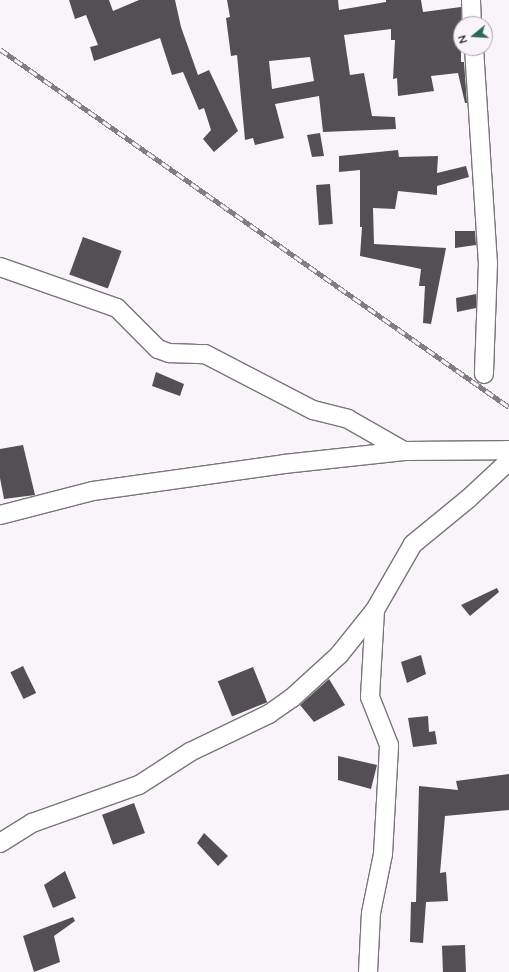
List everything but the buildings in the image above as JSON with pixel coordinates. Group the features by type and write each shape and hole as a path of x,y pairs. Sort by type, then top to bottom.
{"street":[{"path":"471,0 472,16"},
{"path":"475,56 488,263 484,374"},
{"path":"0,267 117,308 158,349 169,353 205,354 313,410 348,420 404,451"},
{"path":"0,515 93,491 284,464 404,451 509,450"},
{"path":"0,842 32,823 139,784 190,752 270,714 292,698 339,656 375,610 412,544 480,489 509,462"},
{"path":"368,972 371,913 383,854 388,745 370,697 375,610"}],"railway":[{"path":"0,49 509,407"}]}
